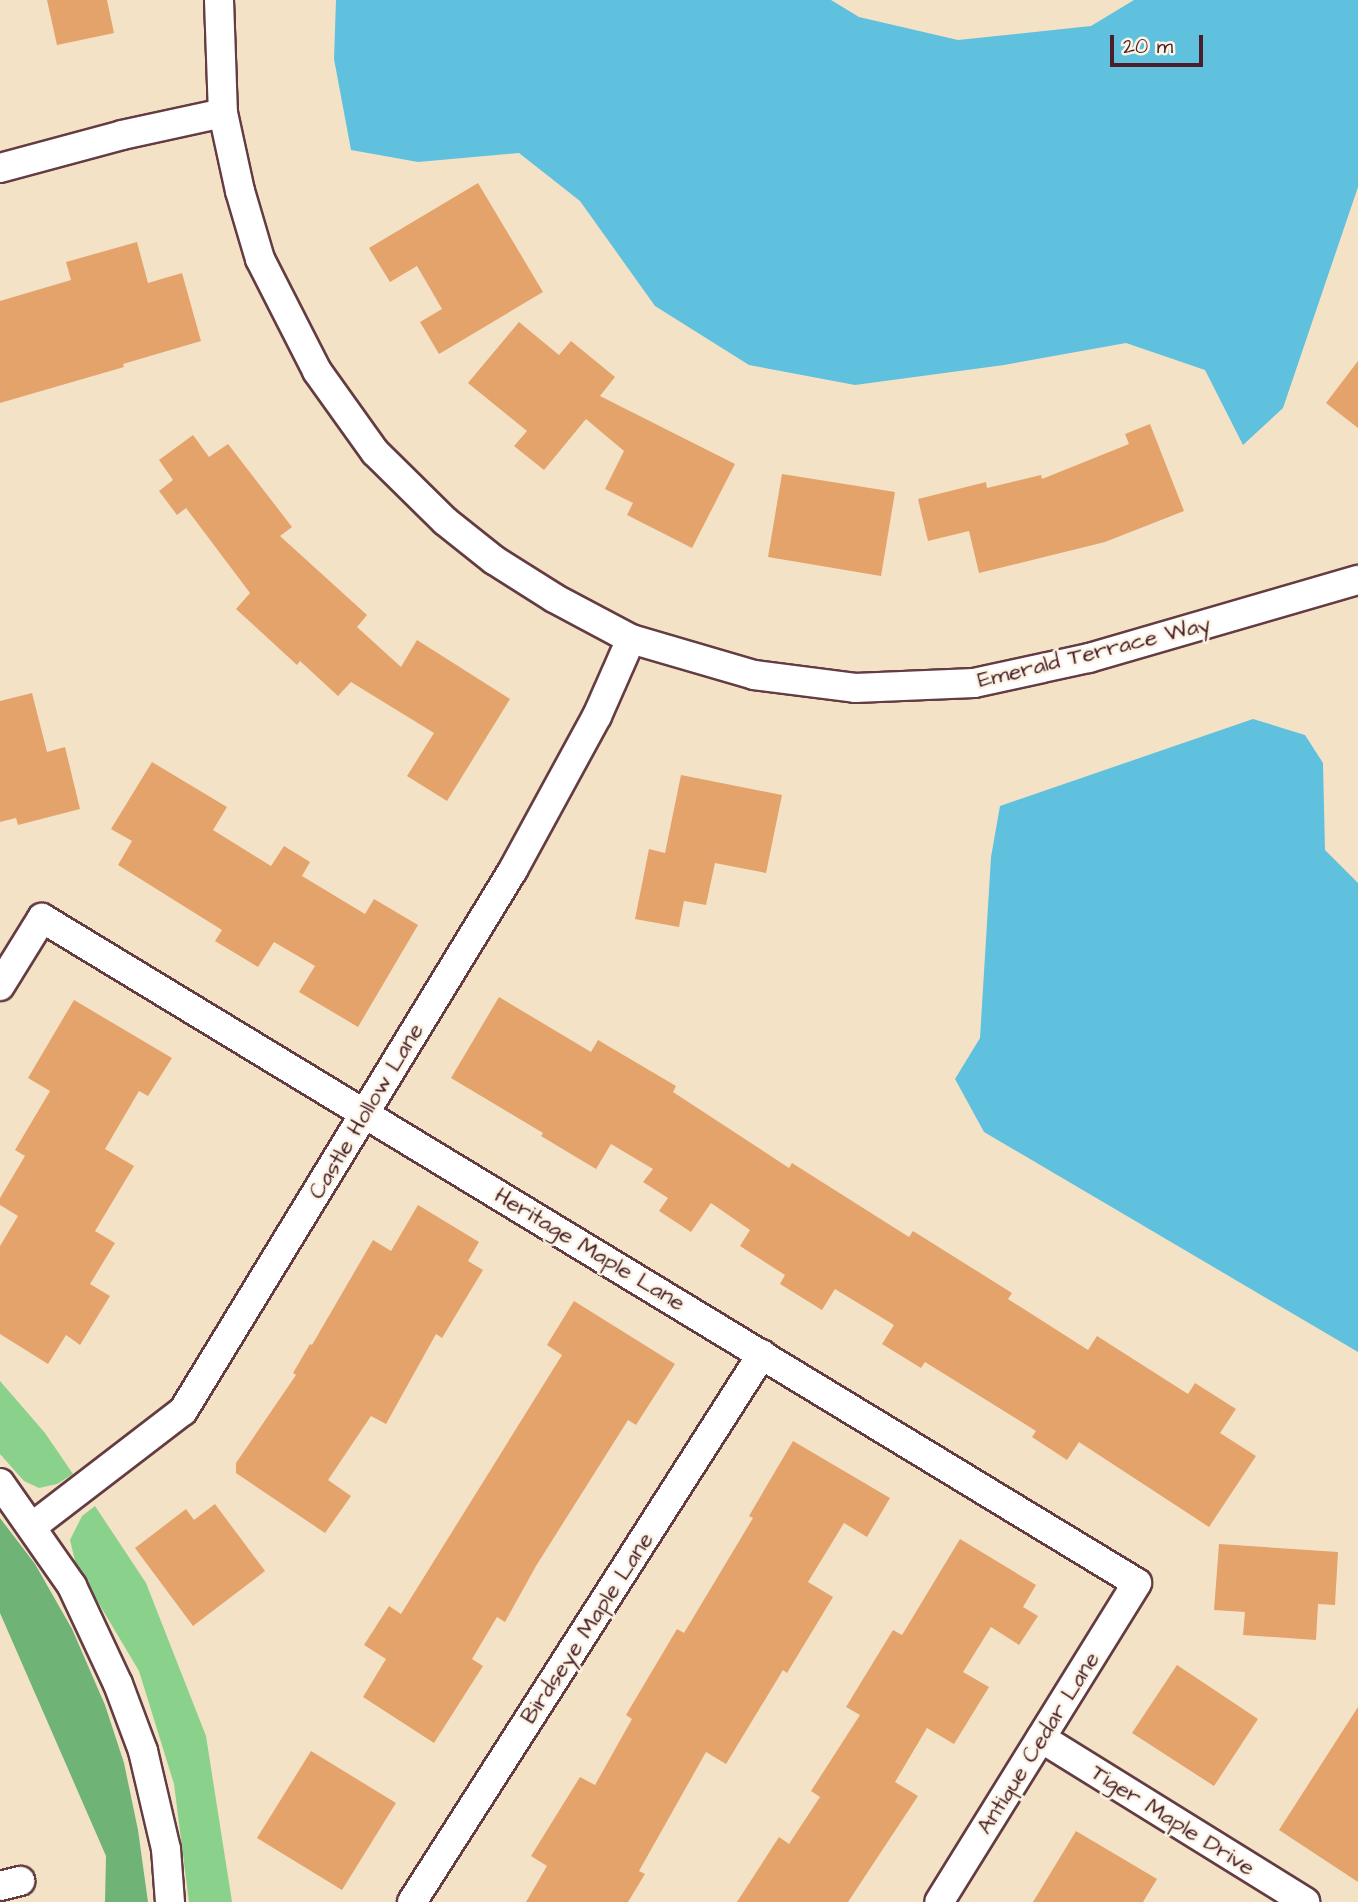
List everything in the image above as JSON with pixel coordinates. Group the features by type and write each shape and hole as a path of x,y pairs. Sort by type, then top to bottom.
{"street":[{"name":"Emerald Terrace Way","path":"219,0 223,113 260,259 317,371 375,452 445,521 494,560 554,598 631,639 754,675 855,688 974,683 1089,658 1358,580"},
{"path":"0,168 122,135 223,113"},
{"name":"Castle Hollow Lane","path":"33,1526 183,1411 513,870 597,716 631,639"},
{"name":"Heritage Maple Lane","path":"0,986 42,918 1136,1583"},
{"name":"Birdseye Maple Lane","path":"412,1902 762,1354"},
{"path":"0,1483 33,1526 72,1586 118,1684 143,1751 166,1849 170,1902"},
{"name":"Antique Cedar Lane","path":"939,1902 1136,1583"},
{"name":"Tiger Maple Drive","path":"1041,1738 1305,1902"}],"green space":[{"path":"0,1381 45,1433 73,1474 57,1484 39,1488 24,1481 0,1454"},
{"path":"95,1506 146,1583 206,1736 232,1902 189,1902 174,1784 139,1671 76,1565 70,1540 82,1516"},
{"path":"0,1518 35,1564 72,1629 105,1705 124,1763 138,1830 148,1902 105,1902 106,1856 0,1613"}],"water":[{"path":"336,0 831,0 859,17 958,40 1091,26 1134,0 1358,0 1358,187 1283,408 1243,445 1205,370 1126,343 1004,365 855,385 749,365 655,306 580,201 519,153 418,162 351,150 334,59"},
{"path":"1253,719 1305,735 1323,763 1325,850 1358,883 1358,1352 984,1132 955,1079 980,1038 991,857 1000,806"}],"building":[{"path":"47,0 107,0 114,33 57,45"},
{"path":"478,183 543,292 439,354 420,322 442,309 417,266 390,282 369,248"},
{"path":"137,242 148,283 182,273 201,341 123,364 124,367 0,403 0,301 71,280 66,262"},
{"path":"519,322 559,355 571,341 615,377 600,396 735,464 692,548 627,515 633,503 605,489 624,451 586,419 544,470 514,446 527,431 468,383"},
{"path":"1358,361 1358,428 1326,403"},
{"path":"1150,424 1184,511 1105,542 979,573 969,531 928,541 918,499 986,482 987,488 1041,475 1042,479 1129,444 1125,434"},
{"path":"193,435 209,457 228,444 292,527 280,536 367,615 357,627 401,667 417,640 510,699 447,801 407,776 434,733 351,682 338,696 300,661 297,665 236,609 250,593 186,508 177,515 159,491 173,480 159,460"},
{"path":"782,474 895,492 881,576 768,557"},
{"path":"32,693 47,752 65,747 80,809 18,825 16,818 0,822 0,701"},
{"path":"152,762 227,807 213,830 271,866 284,846 310,862 302,876 365,914 374,899 418,925 358,1027 299,992 315,966 274,942 258,967 215,941 222,930 118,865 132,841 111,829"},
{"path":"681,775 782,795 766,873 715,863 706,905 684,901 679,927 635,919 649,849 665,853"},
{"path":"499,997 591,1052 598,1040 676,1086 673,1092 789,1168 792,1163 909,1237 913,1231 1012,1293 1008,1299 1088,1350 1097,1336 1188,1394 1195,1383 1236,1409 1220,1433 1256,1456 1209,1527 1079,1442 1067,1460 1032,1437 1036,1431 925,1362 921,1368 882,1344 894,1325 835,1289 822,1310 780,1284 785,1275 740,1246 750,1230 711,1203 691,1232 659,1211 668,1198 643,1182 653,1169 611,1144 596,1169 541,1136 543,1133 451,1078"},
{"path":"74,1000 172,1058 148,1096 139,1091 105,1149 134,1166 95,1231 115,1243 90,1284 110,1296 80,1345 66,1335 48,1364 0,1334 0,1246 18,1216 0,1205 0,1198 25,1156 15,1150 50,1091 28,1078"},
{"path":"418,1205 479,1242 468,1261 483,1270 442,1338 436,1334 386,1424 371,1416 328,1480 351,1496 325,1533 236,1473 236,1463 296,1375 293,1373 373,1240 391,1251"},
{"path":"574,1301 675,1364 636,1425 628,1420 536,1566 505,1622 497,1617 472,1659 483,1666 434,1743 363,1697 386,1659 364,1645 389,1606 401,1614 562,1355 547,1345"},
{"path":"793,1441 890,1498 867,1537 844,1523 808,1582 833,1597 787,1673 783,1670 726,1764 706,1752 639,1871 645,1874 628,1902 526,1902 547,1866 531,1856 580,1777 595,1785 632,1719 626,1715 677,1629 684,1633 753,1518 749,1516"},
{"path":"215,1504 265,1571 193,1626 135,1548 186,1509 194,1520"},
{"path":"960,1539 1036,1585 1023,1607 1038,1616 1019,1645 991,1627 963,1672 989,1687 954,1744 927,1728 895,1782 918,1796 848,1902 737,1902 779,1837 789,1844 820,1797 811,1791 860,1715 846,1707 893,1630 902,1635"},
{"path":"1219,1544 1338,1552 1335,1605 1318,1604 1316,1640 1243,1635 1245,1612 1214,1610"},
{"path":"1177,1665 1258,1719 1214,1786 1132,1733"},
{"path":"1358,1707 1358,1882 1279,1830"},
{"path":"311,1751 396,1803 342,1890 257,1838"},
{"path":"1076,1831 1157,1879 1143,1902 1033,1902"}]}
